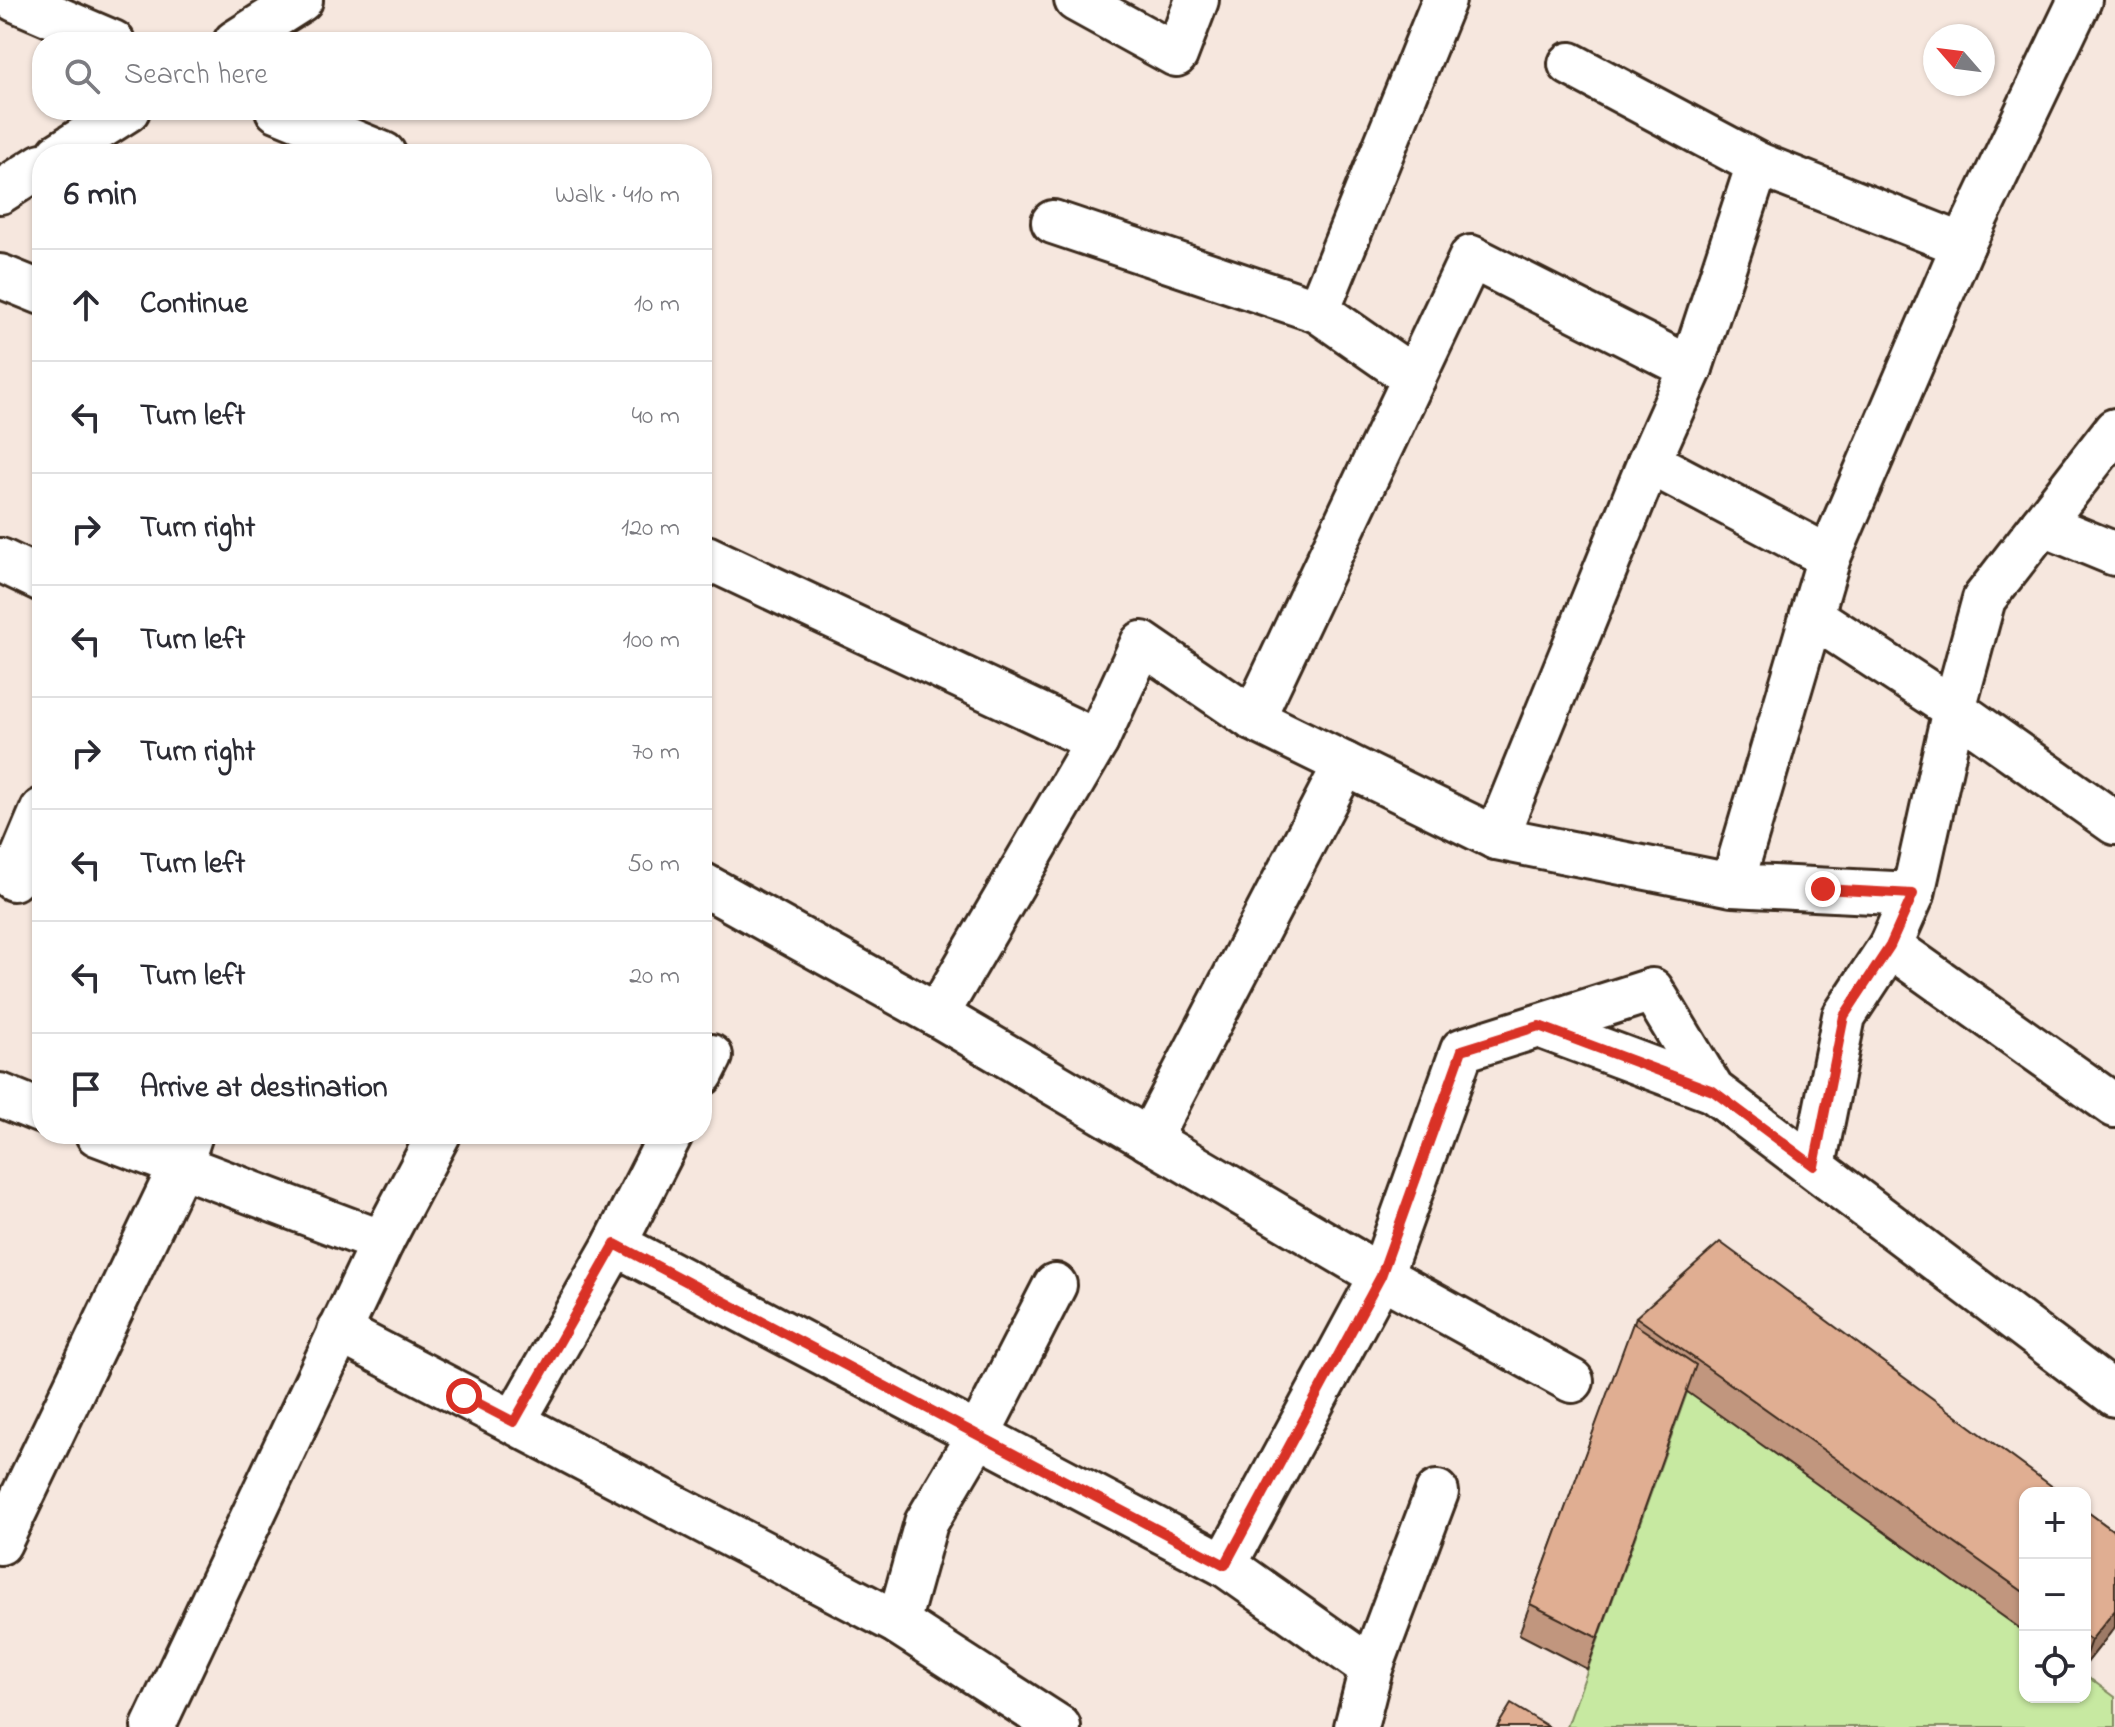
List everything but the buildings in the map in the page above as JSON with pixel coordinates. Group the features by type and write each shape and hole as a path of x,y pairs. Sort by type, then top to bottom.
{"street":[{"path":"15,0 90,32"},
{"path":"251,32 301,0"},
{"path":"1076,0 1176,55 1197,0"},
{"path":"1318,311 1444,0"},
{"path":"1732,885 1829,557 1963,245 2080,0"},
{"path":"1570,64 1758,164 1963,245"},
{"path":"75,144 112,120"},
{"path":"301,120 360,144"},
{"path":"1496,838 1649,462 1691,368 1758,164"},
{"path":"0,192 32,171"},
{"path":"1053,222 1318,311 1414,378"},
{"path":"1253,719 1471,257 1691,368"},
{"path":"0,276 32,289"},
{"path":"1814,1166 1844,1016 1890,946 1913,894 1954,709 1984,599 2115,430"},
{"path":"1649,462 1829,557"},
{"path":"2042,524 2115,554"},
{"path":"712,553 1097,741"},
{"path":"0,560 32,575"},
{"path":"1812,616 1954,709 2115,823"},
{"path":"937,1015 1097,741 1142,643 1253,719 1496,838 1732,885 1913,894"},
{"path":"1149,1140 1345,764"},
{"path":"13,879 32,834"},
{"path":"712,890 937,1015 1381,1276 1572,1381"},
{"path":"1890,946 2115,1106"},
{"path":"1225,1565 1381,1276 1462,1050 1652,990 1713,1091"},
{"path":"1539,1026 1713,1091 2115,1395"},
{"path":"0,1095 32,1108"},
{"path":"153,1144 186,1150 382,1242"},
{"path":"153,1727 339,1331 434,1144"},
{"path":"514,1422 615,1244 666,1144"},
{"path":"0,1543 186,1150"},
{"path":"615,1244 1225,1565 1371,1668"},
{"path":"898,1623 926,1523 978,1435 1055,1285"},
{"path":"339,1331 898,1623 1059,1727"},
{"path":"1356,1727 1371,1668 1437,1492"}],"green space":[{"path":"1688,1390 2019,1627 2019,1703 2091,1703 2091,1679 2115,1697 2115,1727 1567,1727"}],"route":[{"path":"464,1396 514,1422 615,1244 1225,1565 1381,1276 1462,1050 1539,1026 1713,1091 1814,1166 1844,1016 1890,946 1913,894 1823,889"}]}
